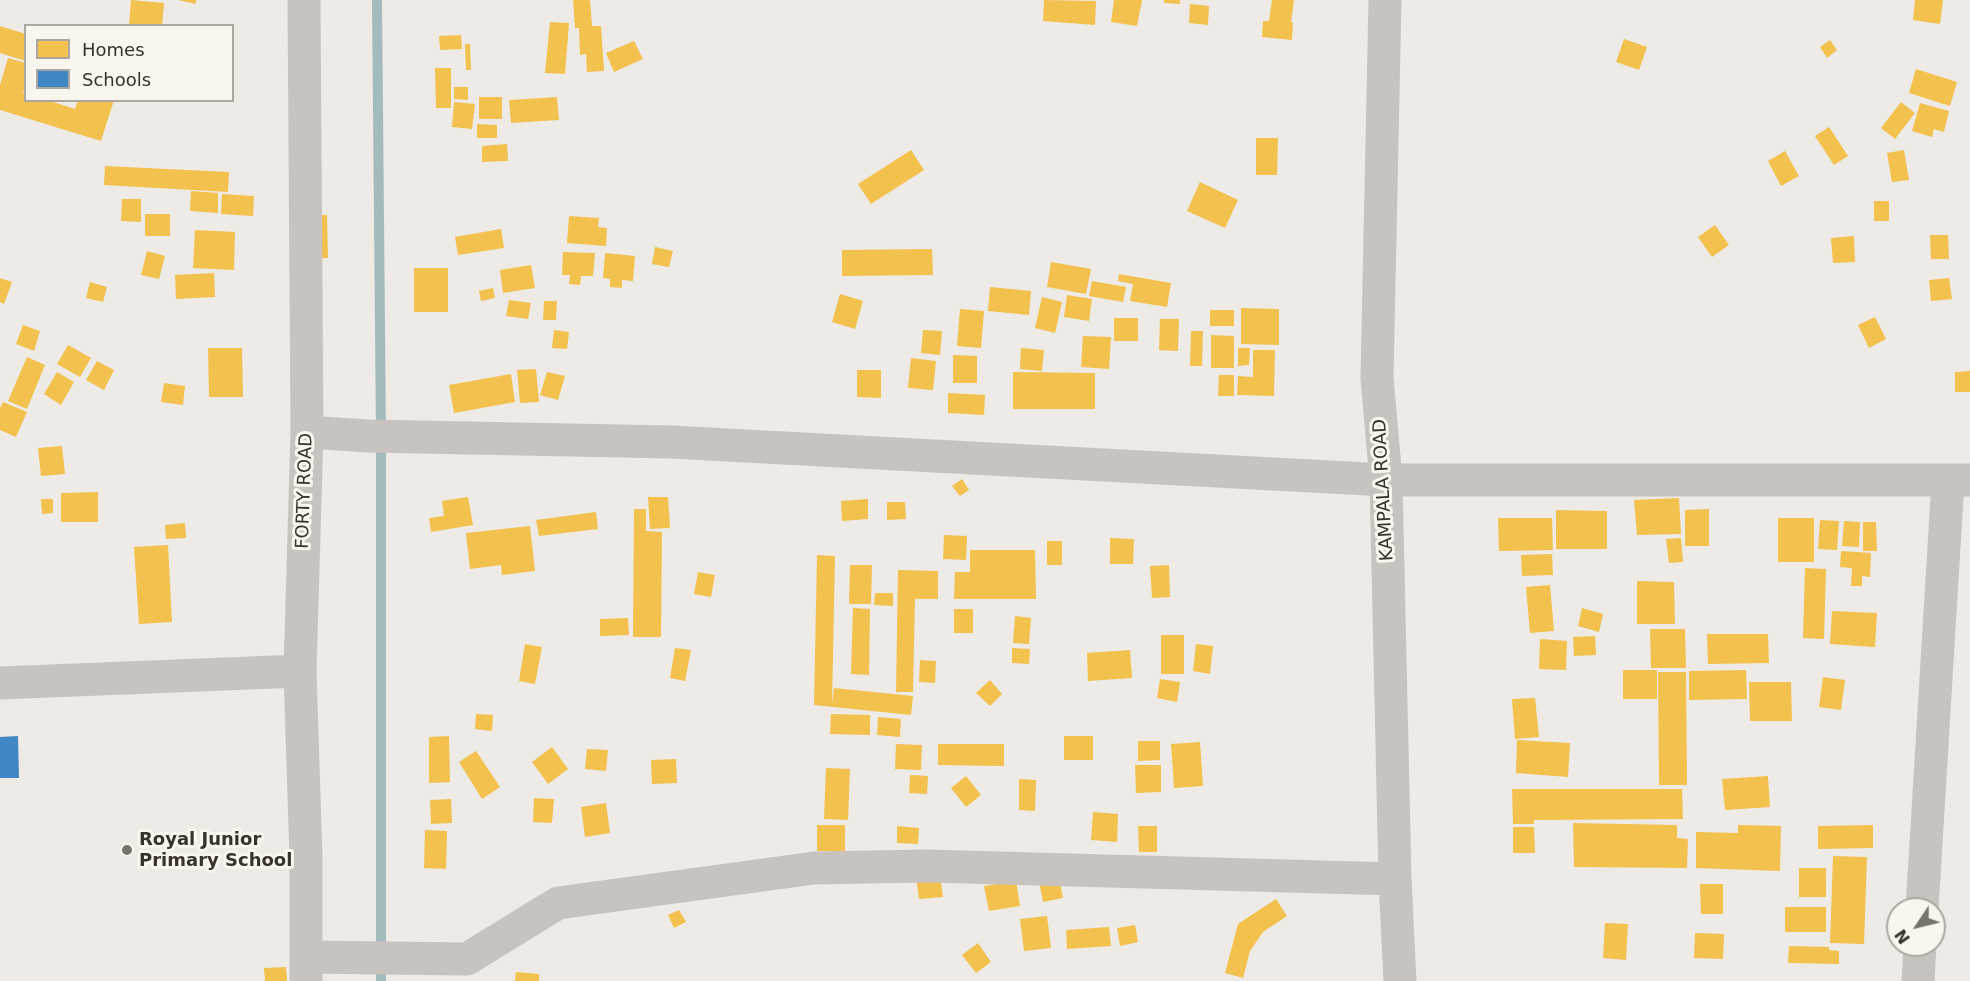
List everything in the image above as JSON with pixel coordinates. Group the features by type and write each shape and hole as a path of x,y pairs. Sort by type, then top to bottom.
{"street":[{"name":"FORTY ROAD","path":"304,0 307,432 300,671 306,858 306,969"},
{"name":"KAMPALA ROAD","path":"1385,0 1377,378 1386,480 1395,879 1400,981"},
{"path":"307,432 381,436 683,442 1386,480 1959,480 1923,897"},
{"path":"0,682 300,671"},
{"path":"306,969 467,959 558,903 814,868 928,866 1395,879"},
{"path":"1918,981 1919,957"}],"building: Homes":[{"path":"131,0 164,3 162,24 129,24"},
{"path":"178,0 196,0 196,4"},
{"path":"573,0 590,0 592,26 601,26 604,71 587,72 586,54 580,55 579,28 575,28"},
{"path":"1044,0 1096,1 1095,25 1043,21"},
{"path":"1114,0 1142,0 1137,26 1111,22"},
{"path":"1164,0 1180,0 1180,4 1164,3"},
{"path":"1272,0 1294,0 1291,23 1293,22 1292,40 1262,37 1263,21 1269,21"},
{"path":"1915,0 1943,0 1940,24 1913,20"},
{"path":"1190,4 1209,6 1208,25 1189,23"},
{"path":"550,22 569,23 565,74 545,73"},
{"path":"0,26 24,33 24,60 0,53"},
{"path":"461,35 462,49 440,50 439,36"},
{"path":"1624,39 1647,47 1639,70 1616,62"},
{"path":"1830,40 1837,50 1827,58 1820,47"},
{"path":"634,41 643,59 614,72 606,53"},
{"path":"465,44 470,44 471,70 466,70"},
{"path":"8,58 24,62 24,102 53,102 75,109 77,102 113,102 101,141 0,110 0,85"},
{"path":"435,68 451,68 451,108 436,108"},
{"path":"1916,69 1957,82 1950,106 1909,93"},
{"path":"454,87 468,87 468,100 454,99"},
{"path":"479,97 502,97 502,119 479,119"},
{"path":"557,97 559,120 511,123 509,100"},
{"path":"454,102 475,104 472,129 452,127"},
{"path":"1901,102 1915,113 1895,139 1881,128"},
{"path":"1920,103 1949,111 1944,132 1934,129 1932,137 1912,131"},
{"path":"477,124 497,125 497,138 477,138"},
{"path":"1829,127 1848,156 1834,165 1815,136"},
{"path":"1256,138 1278,138 1277,175 1256,175"},
{"path":"507,144 508,161 482,162 482,146"},
{"path":"911,150 924,170 871,204 858,184"},
{"path":"1904,150 1909,180 1892,182 1887,153"},
{"path":"1785,151 1799,176 1781,186 1768,161"},
{"path":"105,166 229,172 228,192 104,185"},
{"path":"1200,182 1238,200 1225,228 1187,211"},
{"path":"191,191 218,193 218,213 190,211"},
{"path":"222,194 254,196 253,216 221,214"},
{"path":"122,199 141,199 141,222 121,221"},
{"path":"1874,201 1889,201 1889,221 1874,221"},
{"path":"145,214 170,214 170,236 145,236"},
{"path":"312,215 327,215 328,258 312,258"},
{"path":"569,216 599,218 598,227 607,228 606,246 567,243"},
{"path":"1715,225 1729,245 1712,257 1698,237"},
{"path":"501,229 504,248 458,255 455,237"},
{"path":"195,230 235,232 234,270 193,268"},
{"path":"1930,235 1948,235 1949,259 1931,259"},
{"path":"1854,236 1855,262 1833,263 1831,238"},
{"path":"655,247 673,251 669,267 652,264"},
{"path":"932,249 933,275 842,276 842,250"},
{"path":"147,251 165,256 159,279 141,275"},
{"path":"563,252 595,253 593,276 581,276 580,285 569,284 570,275 562,275"},
{"path":"605,253 635,256 633,281 622,280 622,288 610,287 610,279 603,278"},
{"path":"1051,262 1091,269 1086,294 1047,287"},
{"path":"531,265 535,288 503,293 500,270"},
{"path":"414,268 448,268 448,312 414,312"},
{"path":"214,273 215,297 176,299 175,275"},
{"path":"1119,274 1171,283 1167,307 1130,301 1133,284 1118,281"},
{"path":"0,278 12,282 4,304 0,302"},
{"path":"1949,278 1952,299 1931,301 1929,280"},
{"path":"1092,281 1126,287 1123,302 1089,296"},
{"path":"90,282 107,287 103,302 86,298"},
{"path":"990,287 1031,291 1029,315 988,311"},
{"path":"493,288 495,298 481,301 479,291"},
{"path":"840,294 863,301 855,329 832,322"},
{"path":"1067,295 1092,299 1089,321 1064,317"},
{"path":"1042,297 1062,302 1055,333 1035,328"},
{"path":"509,300 531,303 528,319 506,316"},
{"path":"544,301 557,301 556,320 543,320"},
{"path":"1241,308 1279,309 1279,345 1241,344"},
{"path":"960,309 984,311 981,348 957,346"},
{"path":"1210,310 1234,310 1234,326 1210,326"},
{"path":"1875,317 1886,339 1869,348 1858,325"},
{"path":"1114,318 1138,318 1138,341 1114,341"},
{"path":"1160,319 1179,319 1178,351 1159,350"},
{"path":"23,325 40,331 34,351 16,344"},
{"path":"554,330 569,332 567,349 552,348"},
{"path":"923,330 942,331 940,355 921,353"},
{"path":"1191,331 1203,331 1202,366 1190,366"},
{"path":"1211,335 1234,336 1234,368 1211,368"},
{"path":"1083,336 1111,337 1109,369 1081,367"},
{"path":"68,345 91,358 80,377 57,364"},
{"path":"208,348 242,348 243,397 209,397"},
{"path":"1021,348 1044,350 1042,371 1020,369"},
{"path":"1238,348 1250,348 1249,365 1238,366"},
{"path":"1253,350 1275,350 1274,396 1237,395 1238,376 1253,377"},
{"path":"953,355 977,356 977,383 953,383"},
{"path":"27,357 45,365 27,409 8,401"},
{"path":"911,358 936,361 933,390 908,388"},
{"path":"97,361 114,370 104,390 86,380"},
{"path":"536,369 539,402 520,403 517,370"},
{"path":"857,370 881,370 881,398 857,397"},
{"path":"1970,371 1970,392 1955,392 1955,372"},
{"path":"57,372 74,382 61,405 44,394"},
{"path":"547,372 565,376 558,400 540,395"},
{"path":"1013,372 1095,373 1095,409 1013,409"},
{"path":"511,374 515,402 454,413 449,385"},
{"path":"1219,375 1234,375 1234,396 1218,396"},
{"path":"164,383 185,386 183,405 161,402"},
{"path":"948,393 985,395 984,415 948,413"},
{"path":"3,402 27,412 16,437 0,430 0,408"},
{"path":"62,446 65,474 41,476 38,448"},
{"path":"962,479 969,490 960,496 952,486"},
{"path":"98,492 98,522 61,522 61,493"},
{"path":"468,497 473,525 431,532 429,518 444,516 442,501"},
{"path":"648,497 668,497 670,528 650,529"},
{"path":"1679,498 1681,534 1637,535 1634,500"},
{"path":"41,499 53,499 53,513 42,514"},
{"path":"868,499 868,519 842,521 841,501"},
{"path":"887,502 905,502 906,519 887,520"},
{"path":"634,509 646,509 646,531 662,532 661,637 633,637"},
{"path":"1709,509 1709,546 1685,546 1685,510"},
{"path":"1556,510 1607,511 1607,549 1556,549"},
{"path":"596,512 598,529 539,536 536,520"},
{"path":"1498,518 1552,518 1553,550 1499,551"},
{"path":"1778,518 1814,518 1814,562 1778,562"},
{"path":"1820,520 1839,521 1837,550 1818,549"},
{"path":"1844,521 1860,522 1859,547 1842,546"},
{"path":"1863,522 1876,522 1877,551 1863,551"},
{"path":"185,523 186,538 166,539 165,525"},
{"path":"530,526 535,571 502,575 501,565 470,569 466,533"},
{"path":"944,535 967,536 966,560 943,559"},
{"path":"1110,538 1134,539 1133,564 1110,564"},
{"path":"1681,538 1683,562 1669,563 1666,539"},
{"path":"1047,541 1062,541 1062,565 1047,565"},
{"path":"168,545 172,622 139,624 134,547"},
{"path":"970,550 1035,550 1036,599 954,599 955,572 970,572"},
{"path":"1841,551 1871,553 1870,577 1862,576 1862,586 1851,586 1852,568 1840,567"},
{"path":"1552,554 1553,575 1522,576 1521,555"},
{"path":"817,555 835,556 832,704 834,688 913,696 911,715 814,705"},
{"path":"850,565 872,565 871,604 849,604"},
{"path":"1169,565 1170,597 1152,598 1150,566"},
{"path":"1805,568 1826,569 1824,639 1803,638"},
{"path":"898,570 938,571 938,599 915,599 913,692 896,692"},
{"path":"698,572 715,575 711,597 694,594"},
{"path":"1637,581 1674,582 1675,624 1637,624"},
{"path":"1550,585 1554,631 1530,633 1526,587"},
{"path":"875,593 893,593 893,606 874,605"},
{"path":"853,608 870,609 869,675 851,674"},
{"path":"1582,608 1603,614 1599,632 1578,626"},
{"path":"954,609 973,609 973,633 954,633"},
{"path":"1832,611 1877,613 1875,647 1830,644"},
{"path":"1015,616 1031,618 1029,644 1013,643"},
{"path":"628,618 629,635 600,636 600,619"},
{"path":"1650,629 1685,629 1686,668 1651,668"},
{"path":"1707,634 1768,634 1769,663 1708,664"},
{"path":"1161,635 1184,635 1184,674 1161,674"},
{"path":"1595,636 1596,655 1574,656 1573,637"},
{"path":"1540,639 1567,641 1566,670 1539,669"},
{"path":"525,644 542,647 535,684 519,681"},
{"path":"1196,644 1213,646 1210,674 1193,671"},
{"path":"675,648 691,650 685,681 670,678"},
{"path":"1012,648 1030,649 1029,664 1012,663"},
{"path":"1130,650 1132,678 1088,681 1087,653"},
{"path":"920,660 936,661 935,683 919,682"},
{"path":"1623,670 1657,670 1657,699 1623,699"},
{"path":"1746,670 1747,699 1689,700 1689,671"},
{"path":"1658,672 1686,672 1687,785 1659,785"},
{"path":"1823,677 1845,680 1841,710 1819,707"},
{"path":"1160,679 1180,682 1177,702 1157,698"},
{"path":"990,680 1002,694 990,706 976,693"},
{"path":"1749,682 1791,682 1792,721 1750,721"},
{"path":"1535,698 1539,737 1515,739 1512,699"},
{"path":"476,714 493,715 492,731 475,729"},
{"path":"831,714 870,715 870,735 830,734"},
{"path":"878,717 901,719 900,737 877,735"},
{"path":"449,736 450,782 429,783 429,737"},
{"path":"1064,736 1093,736 1093,760 1064,760"},
{"path":"1517,740 1570,743 1568,777 1516,773"},
{"path":"1138,741 1160,741 1160,760 1138,761"},
{"path":"1200,742 1203,786 1174,788 1171,744"},
{"path":"896,744 922,745 921,770 895,769"},
{"path":"938,744 1004,744 1004,766 938,765"},
{"path":"552,747 568,769 548,784 532,762"},
{"path":"587,749 608,750 606,771 585,769"},
{"path":"476,751 500,787 482,799 459,762"},
{"path":"676,759 677,783 652,784 651,760"},
{"path":"1135,765 1161,765 1161,792 1136,793"},
{"path":"826,768 850,769 848,820 824,819"},
{"path":"910,775 928,776 927,794 909,793"},
{"path":"966,776 981,795 966,807 951,788"},
{"path":"1768,776 1770,807 1725,810 1722,779"},
{"path":"1019,779 1036,780 1035,811 1019,810"},
{"path":"1512,789 1682,789 1683,819 1534,820 1534,824 1513,824"},
{"path":"534,798 554,799 552,823 533,822"},
{"path":"451,799 452,823 431,824 430,800"},
{"path":"606,803 610,833 585,837 581,807"},
{"path":"1093,812 1118,814 1117,842 1091,840"},
{"path":"1573,823 1677,825 1677,838 1688,839 1687,868 1574,867"},
{"path":"817,825 845,825 845,851 817,851"},
{"path":"1738,825 1781,826 1780,871 1696,868 1696,832 1738,833"},
{"path":"1873,825 1873,848 1818,849 1818,826"},
{"path":"897,826 919,828 918,844 897,843"},
{"path":"1138,826 1157,826 1157,852 1139,852"},
{"path":"1513,827 1534,827 1535,853 1513,853"},
{"path":"425,830 447,831 446,869 424,868"},
{"path":"1833,856 1867,857 1864,944 1830,943"},
{"path":"1799,868 1826,868 1826,897 1799,897"},
{"path":"940,874 943,897 919,899 916,877"},
{"path":"1059,878 1063,898 1043,902 1039,881"},
{"path":"1016,881 1020,906 989,911 984,886"},
{"path":"1700,884 1723,884 1723,914 1701,914"},
{"path":"1276,899 1287,916 1263,932 1250,951 1243,978 1225,973 1238,924"},
{"path":"1785,907 1826,907 1826,932 1785,932"},
{"path":"679,910 686,922 674,928 668,915"},
{"path":"1047,916 1051,948 1024,951 1020,919"},
{"path":"1605,923 1628,924 1626,960 1603,958"},
{"path":"1135,925 1138,942 1120,946 1117,928"},
{"path":"1109,927 1111,946 1067,949 1066,930"},
{"path":"1695,933 1724,934 1723,959 1694,958"},
{"path":"978,943 991,962 976,973 962,955"},
{"path":"1789,946 1829,947 1829,950 1839,951 1839,964 1788,963"},
{"path":"286,967 287,981 265,981 264,968"},
{"path":"516,972 539,974 539,981 515,981"}],"building: Schools":[{"path":"18,736 19,778 0,778 0,737"}],"waterway":[{"path":"377,0 381,437 381,981"}],"place":[{"name":"Royal Junior Primary School","path":"127,850"}]}
